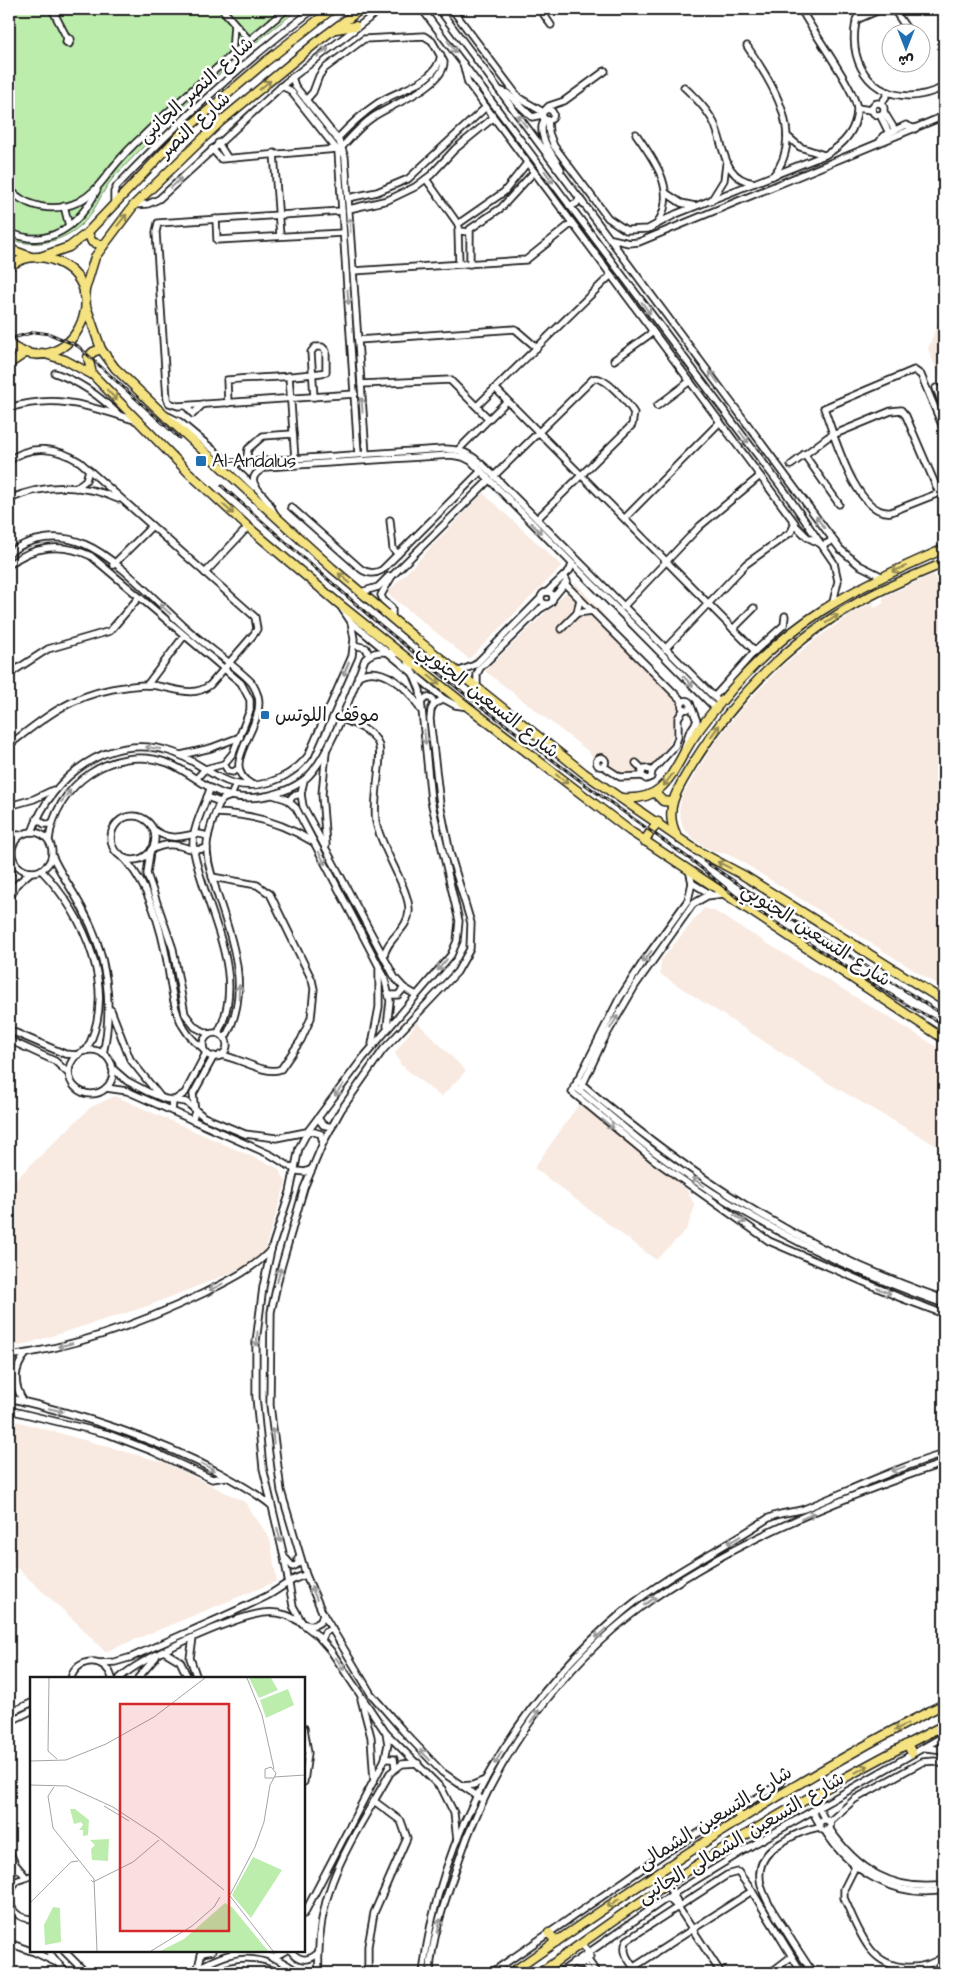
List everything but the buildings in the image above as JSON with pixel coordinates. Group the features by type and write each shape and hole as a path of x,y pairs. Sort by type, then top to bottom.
{"main road":[{"name":"شارع النصر","path":"40,257 69,247 88,233 183,132 209,108 332,9"},
{"name":"شارع النصر","path":"84,293 91,266 102,245 134,205 220,122 361,9"},
{"path":"334,29 355,26"},
{"path":"88,233 92,242 102,245"},
{"path":"9,249 31,257 40,257 60,262 69,269 81,284 86,306 81,327 72,339 59,348 42,353 28,352 9,344"},
{"path":"9,267 31,257"},
{"name":"شارع التسعين الجنوبي","path":"86,306 101,349 115,368 162,414 361,592 457,672 584,773 619,798 701,852 743,875 944,1001"},
{"path":"93,375 88,365 88,358 93,352 101,349"},
{"path":"9,364 28,352"},
{"name":"شارع التسعين الجنوبي","path":"42,353 65,360 93,375 188,473 338,604 468,707 644,841 944,1039"},
{"path":"619,798 636,798 655,793 670,779 684,753 718,706 759,660 794,629 833,602 881,576 944,549"},
{"path":"677,836 671,818 672,802 703,747 749,689 801,641 839,614 871,596 944,563"},
{"path":"759,660 759,668 767,671"},
{"path":"739,681 747,681 749,689"},
{"path":"655,793 663,801 672,802"},
{"path":"644,841 658,822"},
{"name":"شارع التسعين الشمالى","path":"510,1973 741,1819 873,1742 944,1704"},
{"name":"شارع التسعين الشمالى","path":"540,1973 667,1885 813,1797 944,1725"},
{"path":"907,1744 912,1753"},
{"path":"736,1810 741,1819"},
{"path":"656,1874 656,1881 663,1886 667,1885"},
{"path":"629,1892 637,1896 637,1904"},
{"path":"549,1933 556,1942"}],"street":[{"path":"52,9 67,38"},
{"path":"222,9 249,40"},
{"path":"9,232 22,237 40,237 57,234 69,226 84,212 116,164 143,136 232,54 287,9"},
{"name":"شارع النصر الجانبى","path":"114,204 113,198 116,186 174,127 257,54 314,9"},
{"path":"134,205 148,204 159,199 281,86 355,26 381,9"},
{"path":"422,9 786,493 834,564 838,580 833,602"},
{"path":"439,9 832,537 852,560 881,576"},
{"path":"452,9 519,98 546,116 551,140 557,151 613,223 634,231 657,224 825,155 845,141 853,125 857,108 835,65 801,9"},
{"path":"540,9 551,25"},
{"path":"860,9 853,31 856,60 870,80 889,92 911,96 927,94 944,87"},
{"path":"856,20 879,10 895,11 902,22"},
{"path":"232,54 234,24"},
{"path":"303,99 313,92 324,69 364,39 420,35 432,41 441,55 443,70"},
{"path":"747,46 772,83 782,109 786,136 784,158 772,177"},
{"path":"338,139 355,120 387,98 415,84 437,66 441,55"},
{"path":"463,63 468,83 493,118 795,525 807,537 821,544 828,544 832,537"},
{"path":"437,66 442,66 443,70"},
{"path":"212,149 219,158 340,148 366,123 391,106 420,91 443,70"},
{"path":"499,90 506,92 532,117 546,116 605,71"},
{"path":"292,77 303,99 340,148 343,233 353,270 358,340 355,394 358,454"},
{"path":"281,86 303,99 338,139 349,209 348,254 356,361 361,384 366,454"},
{"path":"684,87 701,103 713,121 726,162 738,178 757,183"},
{"path":"889,92 881,104 882,114 889,133"},
{"path":"387,98 391,106"},
{"path":"564,101 549,106 541,124 542,132 564,178"},
{"path":"871,110 876,103 881,104"},
{"path":"348,198 387,188 414,174 486,107"},
{"path":"857,108 871,110 874,114 882,114"},
{"path":"882,114 895,130"},
{"path":"611,238 619,242 639,242 944,116"},
{"path":"349,209 391,198 426,179 455,149 493,118"},
{"path":"879,143 883,136 906,125 915,129"},
{"path":"636,134 655,163 666,193 665,209 657,224"},
{"path":"786,136 808,151 825,155"},
{"path":"218,143 227,157"},
{"path":"274,153 280,236"},
{"path":"710,202 724,180 726,162"},
{"path":"459,225 504,192 527,163"},
{"path":"426,179 462,232 469,230 500,208 534,172"},
{"path":"9,188 25,201 34,205 64,206 76,203 97,190"},
{"path":"387,188 391,198"},
{"path":"666,193 680,203 697,207"},
{"path":"569,205 576,204 580,198"},
{"path":"64,206 69,226"},
{"path":"342,211 163,221 158,223 156,228 167,399 173,405 186,406 355,394"},
{"path":"580,220 584,214 591,212"},
{"path":"216,219 217,240 343,233"},
{"path":"353,270 526,260 572,223"},
{"path":"459,225 466,224 469,230 470,264"},
{"path":"459,225 459,264"},
{"path":"477,406 611,275"},
{"path":"358,340 515,329 537,348"},
{"path":"614,360 653,332"},
{"path":"228,402 227,380 313,374 326,371 326,351 324,347 312,349 313,374 314,396"},
{"path":"792,465 804,454 834,434 891,411 903,411 942,492 891,512 874,509 856,488 834,434 824,408 909,370 916,371 921,375 935,408 942,410"},
{"path":"55,373 76,380 121,416"},
{"path":"289,376 295,458"},
{"path":"494,476 593,378 601,379 619,394 634,413 633,423 537,519"},
{"path":"361,384 450,380 488,418"},
{"path":"657,406 690,381"},
{"path":"495,388 755,651"},
{"path":"936,388 942,410 944,430"},
{"path":"9,408 34,402 63,400 91,405 139,422"},
{"path":"458,449 507,401"},
{"path":"162,414 180,422 228,462 267,500 276,516"},
{"path":"625,518 720,422"},
{"path":"247,456 248,449 263,436 293,434"},
{"path":"357,437 364,437"},
{"path":"9,461 22,453 45,449 70,455 255,617 257,623 254,634 224,669 210,685 197,692 147,685 112,689 72,701 52,712 9,745"},
{"path":"228,462 273,463 418,454 458,449 471,455 494,476 511,498 572,564 623,606 714,697 718,706"},
{"path":"255,488 253,481 262,469 273,463 295,458 358,454 418,454 460,456 471,461 537,519 699,692 718,706"},
{"path":"804,454 840,504"},
{"path":"76,488 86,480 89,470"},
{"path":"291,507 364,571 379,572 481,471"},
{"path":"623,606 712,514 760,476"},
{"path":"361,592 378,587 392,576 487,482"},
{"path":"9,499 38,490 76,488 101,492 125,502"},
{"path":"452,500 460,509"},
{"path":"390,520 393,549 398,554"},
{"path":"665,649 746,564 791,532 795,525"},
{"path":"109,569 152,526"},
{"path":"205,573 248,527"},
{"path":"9,553 32,541 44,538 63,538 84,543 114,564 228,664 249,680 254,687 259,703 257,720 240,756 238,769 241,776 253,785"},
{"path":"9,565 25,554 37,550 62,548 86,554 109,569 184,636 241,683 250,700 248,719 231,757 224,764 205,769 197,778"},
{"path":"457,672 475,664 540,599 543,593 547,592 564,576 572,564"},
{"path":"392,576 381,595 383,600 392,608 392,619"},
{"path":"477,688 477,674 480,668 540,609 547,605 565,584 564,576"},
{"path":"565,584 683,702 688,701 687,708 678,718 678,737 675,746 652,771 649,778 642,773 636,763"},
{"path":"547,592 553,598"},
{"path":"9,674 48,650 110,631 140,597"},
{"path":"540,599 543,604 547,605"},
{"path":"561,628 577,613 580,599"},
{"path":"338,604 351,622 444,699 455,705 468,707"},
{"path":"733,629 754,608"},
{"path":"577,613 593,611"},
{"path":"714,697 755,651 784,624 785,616"},
{"path":"32,832 37,818 57,788 85,763 117,749 148,747 181,755 236,784 253,785 277,780 300,766 308,756 352,656 354,645 351,622"},
{"path":"184,636 182,629 189,630"},
{"path":"184,636 190,637 189,630"},
{"path":"147,685 184,636"},
{"path":"354,645 366,648 369,655"},
{"path":"102,1054 108,1025 108,1001 104,966 94,931 52,855 49,840 51,824 62,802 75,786 94,770 117,761 153,760 186,770 210,789 231,796 249,798 273,795 304,780 318,764 369,655 377,652 389,652 404,656 420,690 432,801 460,925 456,946 387,1028 308,1131 299,1148 293,1169 292,1183 271,1250 258,1324 256,1397 263,1468 284,1557 293,1606 303,1624"},
{"path":"358,676 368,672 380,673 409,692 422,714"},
{"path":"699,692 704,687"},
{"path":"421,702 424,698 430,698 434,704"},
{"path":"444,699 434,704 430,719 440,804 450,853 471,923 470,945 466,958 457,972 383,1050 340,1110 323,1143 304,1188 280,1271 271,1312 269,1364 274,1452 282,1491 306,1574 323,1614 371,1694 409,1739 442,1772 483,1800"},
{"path":"331,705 344,710"},
{"path":"684,753 688,735 697,721 687,708"},
{"path":"340,718 372,734 380,748 374,794 375,819 381,843 406,896 409,910 406,923 386,947 384,956"},
{"path":"325,719 337,725"},
{"path":"181,755 216,747 240,737"},
{"path":"327,747 322,801 328,852"},
{"path":"224,764 226,770 230,772 238,769"},
{"path":"603,766 620,777 642,773 648,768 652,771"},
{"path":"304,780 301,794 303,806 376,939 395,978 404,988 416,994"},
{"path":"192,1120 195,1109 194,1094 217,1056 226,1049 225,1041 237,1011 240,981 232,943 212,877 207,848 208,837 220,802 231,796 236,784"},
{"path":"9,806 34,799 57,788"},
{"path":"210,789 195,834 194,850 231,984 228,1009 218,1033"},
{"path":"289,801 294,795 301,794"},
{"path":"273,795 289,801 296,808 384,976 389,995 387,1028"},
{"path":"207,797 220,802"},
{"path":"216,813 242,815 267,820 313,842"},
{"path":"208,837 202,834 175,838 164,836 154,830 142,818 131,816 120,820 112,835 113,846 135,872 155,915 160,931 177,1017 190,1038 205,1050 217,1056 237,1058 267,1071 281,1069 301,1040 311,1018 314,989 304,964 266,890 258,884 212,877"},
{"path":"37,818 44,824 51,824"},
{"path":"154,830 155,841 150,851 147,868 173,949 185,1014 195,1027 209,1034 218,1033"},
{"path":"9,835 32,832 41,834 49,840"},
{"path":"20,835 10,851 14,861 21,869 31,872"},
{"path":"120,854 135,859 150,851 171,844 194,850 207,848"},
{"path":"9,900 20,881 31,872 41,870 46,866 52,855"},
{"path":"14,861 9,877 16,876 20,881"},
{"path":"135,872 139,868 147,868"},
{"path":"41,870 57,886 74,911 92,953 99,1011 95,1032 86,1051"},
{"path":"689,870 692,883 688,900 643,962 619,1000 572,1092 653,1159 773,1243 901,1298 944,1314"},
{"path":"692,883 712,895"},
{"path":"453,894 462,892"},
{"path":"577,1097 603,1041 648,966 692,904 712,895 723,894"},
{"path":"352,914 360,910"},
{"path":"376,939 393,938"},
{"path":"371,1048 379,1008 379,966"},
{"path":"389,995 398,995 404,988"},
{"path":"108,1001 117,1031 130,1058 162,1098"},
{"path":"9,1030 65,1054 78,1055"},
{"path":"218,1033 237,1058"},
{"path":"172,1101 185,1093 205,1050 204,1040 209,1034"},
{"path":"9,1040 55,1061 69,1075 74,1087 86,1094 95,1094 106,1088 111,1081 112,1068 109,1060 102,1054 86,1051 78,1055 70,1066 69,1075"},
{"path":"112,1068 127,1081 162,1098 186,1102 204,1117 255,1137 276,1138 314,1131 320,1134 323,1143"},
{"path":"576,1083 657,1154 721,1198 791,1238 860,1271 944,1304"},
{"path":"106,1088 128,1091 271,1154 293,1169 301,1172 312,1169"},
{"path":"582,1088 658,1146 760,1216 859,1266 944,1299"},
{"path":"172,1101 172,1111"},
{"path":"318,1118 323,1125 332,1127"},
{"path":"653,1159 657,1154"},
{"path":"292,1183 304,1188"},
{"path":"9,1356 26,1354 76,1342 151,1317 233,1278 254,1266 271,1250"},
{"path":"24,1402 17,1390 15,1377 18,1364 26,1354"},
{"path":"9,1398 121,1429 190,1458 272,1505"},
{"path":"9,1410 108,1434 152,1451 212,1479 226,1477"},
{"path":"423,1973 427,1942 438,1898 457,1840 476,1796 512,1734 543,1692 577,1655 624,1611 671,1577 772,1516 791,1512 887,1473 944,1454"},
{"path":"430,1973 445,1900 483,1800 513,1748 539,1710 587,1656 646,1604 692,1573 790,1524 857,1495 944,1463"},
{"path":"790,1524 791,1512"},
{"path":"758,1525 764,1536"},
{"path":"284,1557 292,1566 297,1566 298,1549"},
{"path":"72,1677 80,1665 89,1661 121,1660 237,1610 306,1574"},
{"path":"237,1610 241,1618"},
{"path":"121,1677 126,1672 158,1655 241,1618 264,1613 286,1615 303,1624 322,1640 386,1733 432,1777 451,1805 456,1822 457,1840"},
{"path":"303,1624 317,1625 321,1621 323,1614"},
{"path":"322,1640 325,1632 332,1629"},
{"path":"193,1638 190,1658 197,1677"},
{"path":"165,1652 180,1661 188,1677"},
{"path":"139,1677 158,1655"},
{"path":"121,1660 121,1666 126,1672"},
{"path":"99,1662 106,1667 111,1677"},
{"path":"358,1692 371,1737 374,1783"},
{"path":"9,1713 30,1703"},
{"path":"9,1722 30,1712"},
{"path":"305,1911 374,1783 388,1748 386,1733"},
{"path":"305,1734 308,1753 305,1775"},
{"name":"شارع التسعين الشمالى الجانبى","path":"559,1973 670,1896 812,1810 944,1736"},
{"path":"921,1748 932,1747 944,1750"},
{"path":"319,1973 320,1920 329,1888 374,1802 395,1768 394,1759 385,1758"},
{"path":"813,1973 766,1900 760,1884 760,1868 765,1854 800,1832 824,1825 855,1799 922,1762 935,1761 944,1765"},
{"path":"395,1768 406,1764 418,1763"},
{"path":"432,1777 440,1780 443,1778 442,1772"},
{"path":"460,1786 473,1785 485,1780"},
{"path":"491,1973 662,1855 781,1783"},
{"path":"813,1797 824,1825 843,1856 855,1867 890,1886 912,1891 944,1890"},
{"path":"368,1973 368,1939 374,1913 407,1838 401,1821 374,1802"},
{"path":"812,1810 845,1850 858,1863 876,1874 912,1885 944,1885"},
{"path":"9,1851 18,1868 28,1876 16,1882 9,1894"},
{"path":"855,1867 843,1894 863,1939 872,1951 883,1960 907,1970 932,1964 944,1956"},
{"path":"9,1874 18,1868"},
{"path":"638,1973 624,1952 627,1940 733,1872 742,1875 802,1973"},
{"path":"9,1884 13,1911 27,1919"},
{"path":"667,1885 670,1896 720,1973"},
{"path":"634,1967 752,1891"},
{"path":"438,1898 445,1900"},
{"path":"9,1916 27,1919"},
{"path":"9,1944 30,1950"},
{"path":"573,1963 577,1966 586,1962 591,1956 581,1944"},
{"path":"34,1952 55,1962"},
{"path":"49,1952 66,1973"},
{"path":"65,1952 86,1973"},
{"path":"198,1968 202,1952"},
{"path":"190,1973 222,1955 236,1952"},
{"path":"245,1952 272,1958 300,1973"},
{"path":"272,1958 283,1952"},
{"path":"292,1952 295,1956 303,1959 311,1958 318,1953"},
{"path":"770,1973 791,1957"},
{"path":"586,1962 590,1973"},
{"path":"586,1962 597,1973"},
{"path":"216,1973 233,1966 249,1965 278,1973"},
{"path":"231,1973 233,1966"}],"shaded area":[{"path":"944,307 944,387 928,349"},
{"path":"483,493 562,566 469,659 387,593"},
{"path":"934,574 936,580 944,579 944,989 739,860 727,854 714,852 698,843 683,828 679,811 682,796 713,745 741,709 780,668 817,638 853,613 875,601 873,605 875,608 884,603 882,600 885,596"},
{"path":"576,583 680,701 672,736 660,768 641,781 627,783 605,774 588,751 485,671"},
{"path":"704,908 714,911 944,1051 944,1150 828,1083 660,974 661,960"},
{"path":"417,1022 466,1071 441,1097 401,1065 395,1053"},
{"path":"115,1096 278,1168 286,1182 261,1261 145,1307 23,1345 9,1347 9,1182 16,1179 91,1107"},
{"path":"579,1104 687,1190 695,1206 687,1229 656,1260 534,1168"},
{"path":"9,1419 166,1463 245,1502 270,1539 277,1581 105,1652 78,1624 18,1569 9,1567"}],"green space":[{"path":"9,9 299,9 250,47 158,132 109,183 91,215 80,226 55,240 27,243 9,239"}],"railway":[{"path":"9,339 35,332 50,334 78,346 179,438"},
{"path":"222,486 373,619 466,695 586,785 694,862 740,900 912,1008 944,1024"},
{"path":"704,861 783,914 944,1015"}],"place":[{"name":"Al-Andalus","path":"201,461"},
{"name":"موقف اللوتس","path":"265,715"}]}
